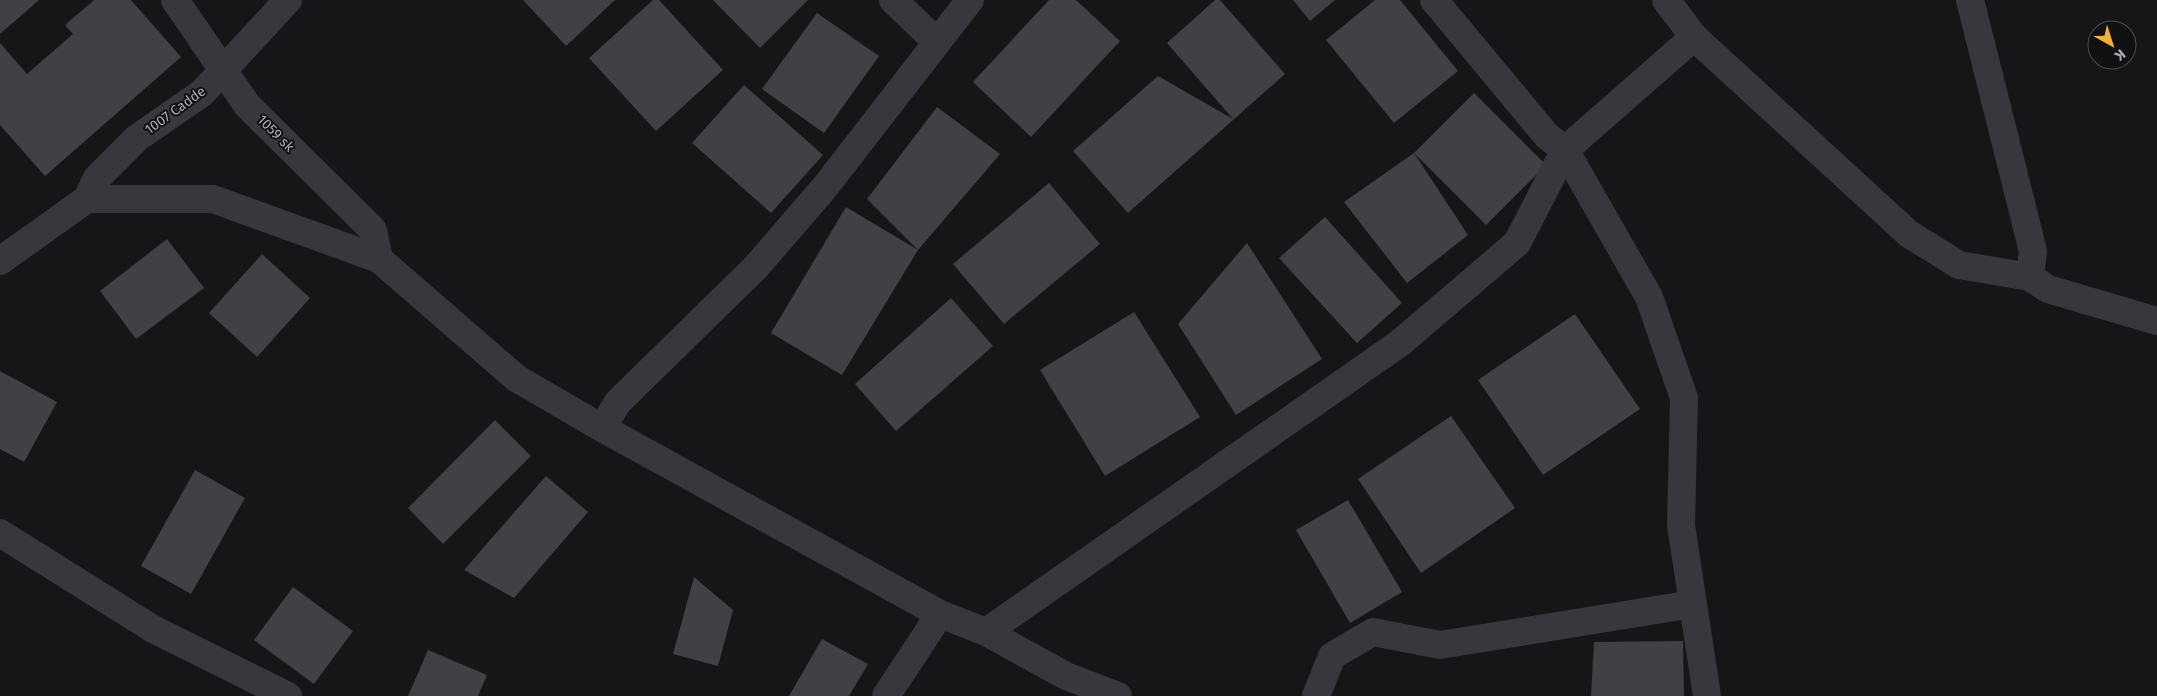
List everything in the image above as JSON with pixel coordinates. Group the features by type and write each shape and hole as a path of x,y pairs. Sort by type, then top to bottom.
{"street":[{"name":"1059 sk","path":"175,0 247,105 373,230 379,259"},
{"name":"1007 Cadde","path":"87,199 97,178 137,138 202,93 288,0"},
{"path":"892,0 936,41"},
{"path":"602,428 618,402 756,267 825,187 936,41 970,0"},
{"path":"1434,0 1547,136 1566,150 1650,297 1684,398 1681,525 1707,696"},
{"path":"1666,0 1694,37 1909,234 1959,265 2030,277 2048,289 2157,321"},
{"path":"1970,0 2033,251 2030,277"},
{"path":"986,632 1400,343 1517,242 1566,150 1694,37"},
{"path":"0,261 87,199 213,199 379,259 516,378 602,428 940,614 986,632 1066,676 1118,696"},
{"path":"0,533 153,629 288,696"},
{"path":"1316,696 1332,656 1373,632 1440,645 1693,604"},
{"path":"886,696 940,614"}],"building":[{"path":"0,0 39,0 0,34"},
{"path":"94,0 131,0 181,57 45,176 0,125 0,43 27,74 73,34 65,25"},
{"path":"523,0 615,0 566,46"},
{"path":"653,0 659,0 723,70 656,131 589,58"},
{"path":"713,0 808,0 760,48"},
{"path":"1049,0 1076,0 1120,41 1031,137 973,82"},
{"path":"1215,0 1220,0 1285,74 1128,213 1073,151 1158,76 1233,119 1167,43"},
{"path":"1293,0 1335,0 1310,21"},
{"path":"1375,0 1400,0 1458,71 1394,123 1326,40"},
{"path":"817,13 879,56 824,133 762,89"},
{"path":"744,85 823,155 771,213 692,143"},
{"path":"1474,93 1546,165 1486,225 1414,153"},
{"path":"937,107 1000,154 918,250 867,199"},
{"path":"1414,153 1468,235 1407,283 1344,202"},
{"path":"1049,183 1100,244 1004,324 953,264"},
{"path":"846,207 918,250 842,375 771,333"},
{"path":"1325,217 1402,303 1357,343 1279,258"},
{"path":"167,239 204,288 136,339 100,291"},
{"path":"1247,243 1322,359 1236,415 1178,324"},
{"path":"262,254 310,298 257,357 209,313"},
{"path":"951,298 993,346 896,431 855,384"},
{"path":"1134,312 1200,417 1105,476 1040,370"},
{"path":"1575,314 1640,409 1543,475 1478,380"},
{"path":"0,371 57,402 24,462 0,449"},
{"path":"1451,416 1515,508 1421,573 1358,479"},
{"path":"495,420 531,456 443,544 408,508"},
{"path":"195,470 245,498 191,594 141,566"},
{"path":"546,476 588,512 514,598 464,570"},
{"path":"1348,500 1402,592 1350,623 1296,530"},
{"path":"694,577 733,610 718,666 673,654"},
{"path":"293,587 353,631 314,684 254,640"},
{"path":"822,639 868,664 849,696 789,696"},
{"path":"1683,641 1684,696 1591,696 1594,642"},
{"path":"428,650 487,675 478,696 408,696"}]}
